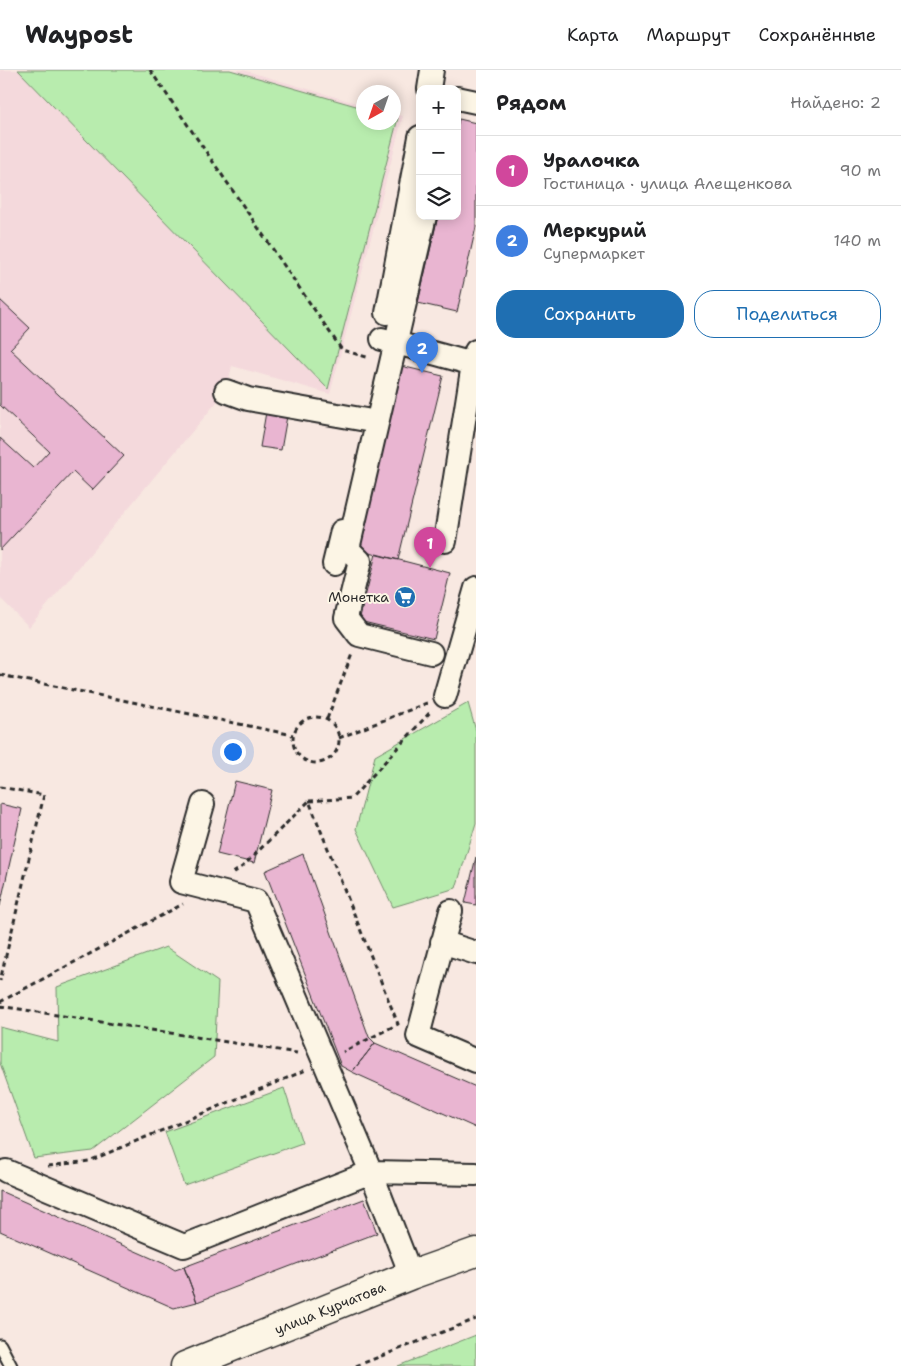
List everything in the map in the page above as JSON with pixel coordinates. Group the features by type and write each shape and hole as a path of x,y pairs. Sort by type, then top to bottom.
{"main road":[{"name":"улица Курчатова","path":"185,1366 411,1275 476,1252"}],"street":[{"path":"430,85 432,70"},
{"path":"461,99 476,102"},
{"path":"416,161 385,347 348,549 360,562 346,618 359,635 431,653"},
{"path":"334,564 366,420 385,347 423,220"},
{"path":"385,347 474,358 468,449 445,541"},
{"path":"226,391 248,399 366,420"},
{"path":"445,696 476,588"},
{"path":"203,804 181,882 256,901 371,1172 411,1275"},
{"path":"451,911 418,1036 476,1061"},
{"path":"442,942 476,953"},
{"path":"6,1171 184,1246 371,1172 476,1174"}],"lane":[{"path":"0,1345 11,1366"}],"path":[{"path":"150,70 342,350 385,347"},
{"path":"327,719 359,635"},
{"path":"0,675 293,734"},
{"path":"339,738 445,696"},
{"path":"310,801 352,798 445,696"},
{"path":"317,716 327,719 336,727 339,738 338,747 326,761 308,762 295,752 292,743 293,734 302,720 317,716"},
{"path":"0,787 44,795 0,981"},
{"path":"0,1006 323,1059"},
{"path":"43,1166 89,1161 307,1070 323,1059"},
{"path":"356,1366 476,1319"}],"shaded area":[{"path":"0,70 243,70 356,103 356,130 399,130 330,394 232,366 226,391 29,627 0,598"}],"green space":[{"path":"18,70 230,70 356,106 356,130 395,130 328,389"},
{"path":"468,703 476,731 476,823 456,888 393,907 356,829 375,756"},
{"path":"166,947 218,982 214,1057 93,1151 34,1158 0,1063 0,1027 58,1042 57,987"},
{"path":"284,1088 302,1143 184,1185 165,1132"},
{"path":"476,1335 476,1366 398,1366"}],"building":[{"path":"461,119 476,123 476,227 457,312 418,303 437,220 461,220"},
{"path":"0,300 30,328 10,349 124,456 92,490 73,472 0,550 0,438 33,468 49,451 0,405"},
{"path":"401,366 443,376 398,560 357,550"},
{"path":"266,412 287,416 281,450 260,447"},
{"name":"Монетка","path":"376,554 450,573 434,639 359,621"},
{"path":"235,781 272,790 254,863 217,854"},
{"path":"0,804 22,809 0,906"},
{"path":"303,854 369,1037 375,1043 352,1072 341,1066 265,871"},
{"path":"476,857 476,905 465,903"},
{"path":"375,1043 476,1087 476,1128 352,1072"},
{"path":"0,1191 175,1270 184,1267 197,1302 174,1308 0,1231"},
{"path":"364,1199 377,1233 197,1302 184,1267"}],"place":[{"name":"Меркурий","path":"422,373"},
{"name":"Уралочка","path":"430,568"},
{"name":"Монетка","path":"405,597"}]}
